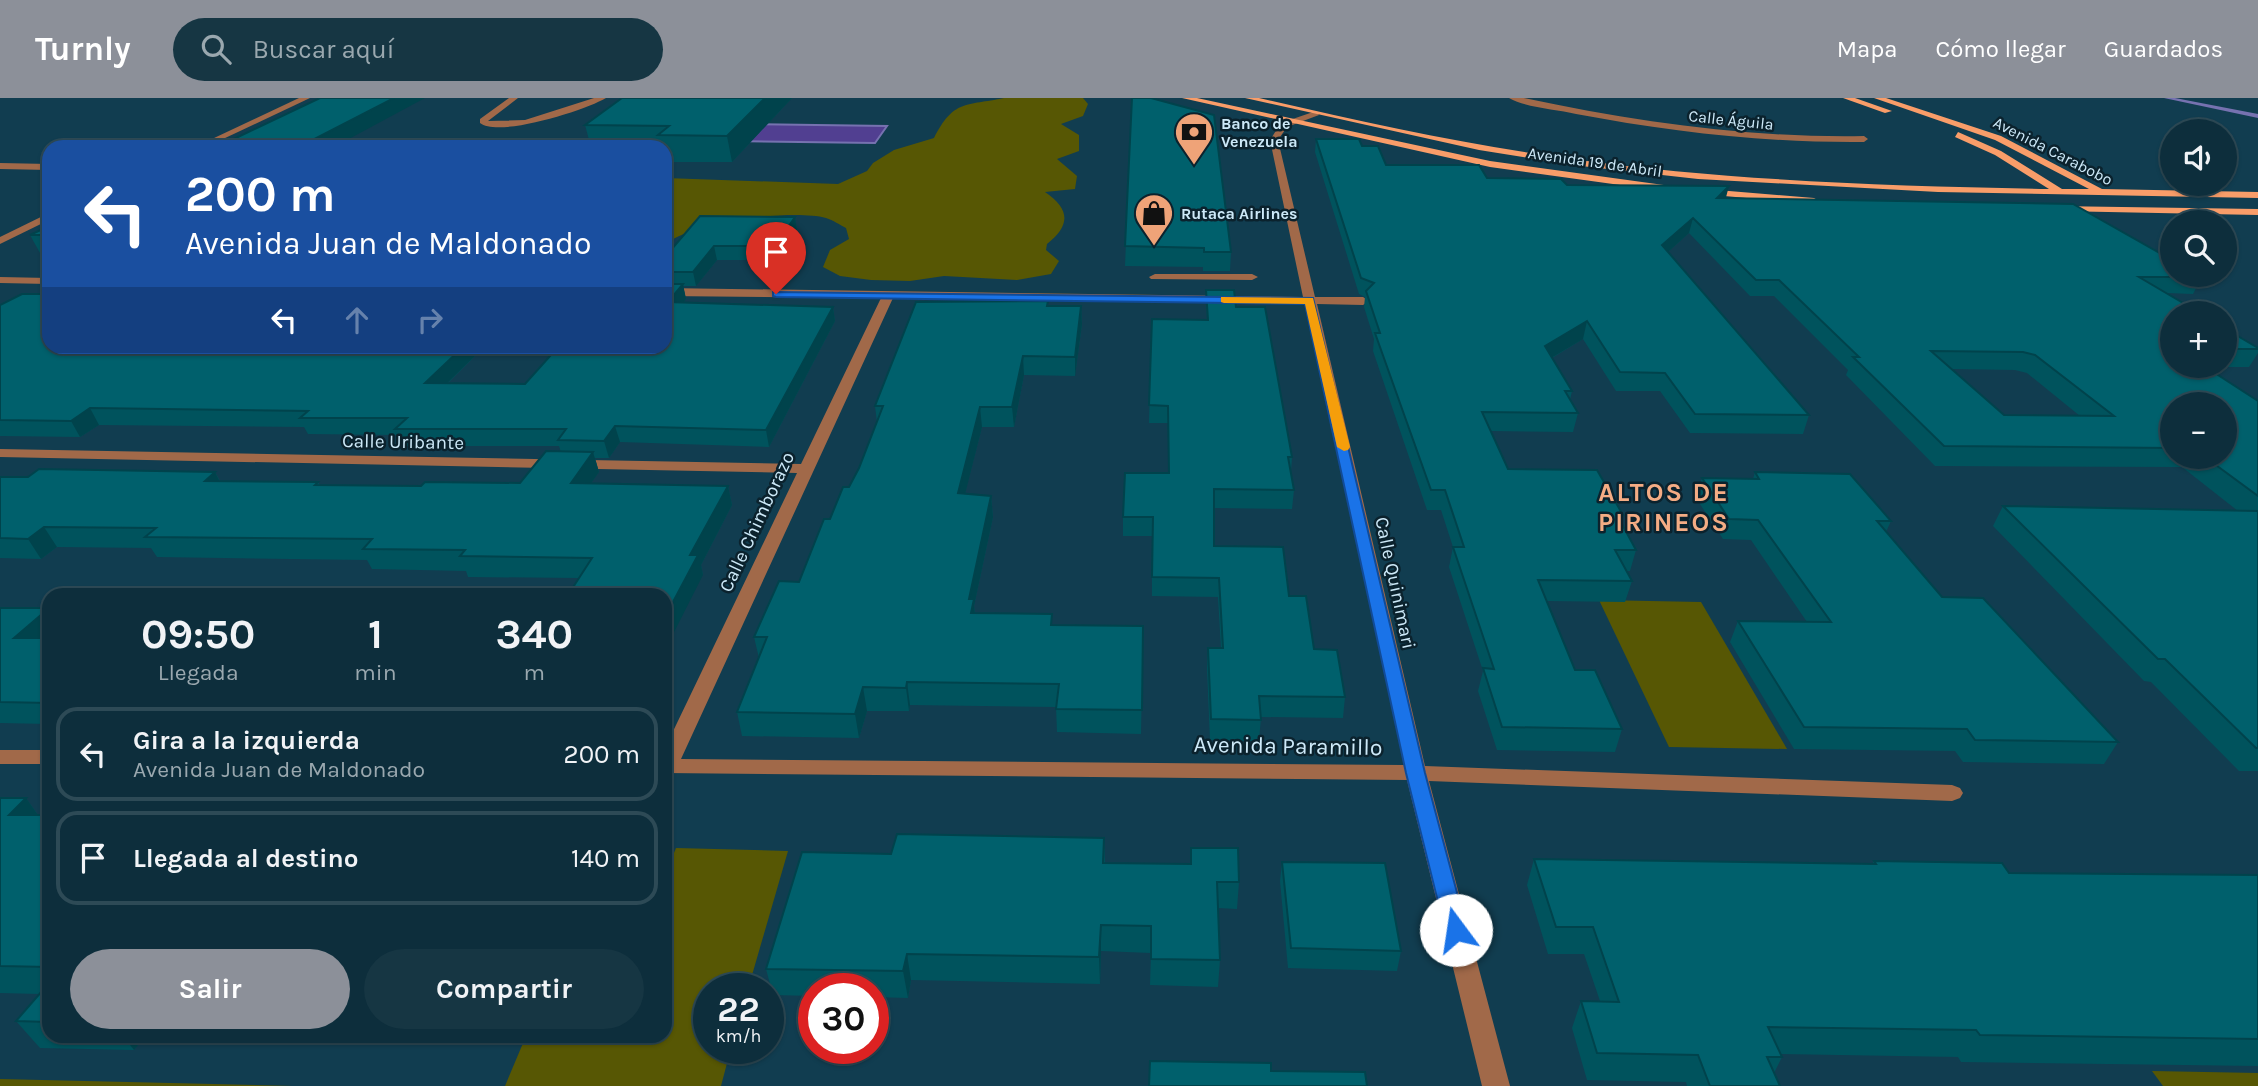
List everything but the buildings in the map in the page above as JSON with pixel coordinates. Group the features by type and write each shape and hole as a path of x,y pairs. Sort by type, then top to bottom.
{"main road":[{"name":"Avenida 19 de Abril","path":"1186,98 1490,164 1679,190"},
{"name":"Avenida 19 de Abril","path":"1249,98 1432,138 1617,168 1819,186 2258,195"},
{"name":"Avenida Carabobo","path":"1847,98 1967,139 1998,153 2089,208"},
{"name":"Avenida Carabobo","path":"1878,98 1997,138 2132,209"},
{"path":"1691,191 1830,201"},
{"path":"2052,208 2258,212"}],"street":[{"path":"214,140 306,98"},
{"path":"514,98 484,121 506,125 526,123 602,98"},
{"name":"Calle Águila","path":"1513,98 1589,114 1706,132 1780,139 1864,139"},
{"path":"1292,122 1316,113"},
{"name":"Calle Quinimari","path":"1292,122 1282,126 1274,135 1274,140 1416,773 1496,1086"},
{"path":"0,166 42,167"},
{"path":"0,241 42,220"},
{"path":"1155,277 1252,277"},
{"path":"0,280 42,281"},
{"path":"672,292 1363,301"},
{"name":"Calle Chimborazo","path":"672,753 888,296"},
{"name":"Calle Uribante","path":"0,453 804,469"},
{"path":"0,757 42,757"},
{"name":"Avenida Paramillo","path":"672,766 1416,773 1952,793"}],"shaded area":[{"path":"1004,98 1083,98 1088,104 1083,116 1061,124 1079,135 1079,151 1057,159 1077,176 1075,189 1045,192 1059,205 1064,217 1064,224 1047,244 1046,250 1059,261 1051,274 1017,280 944,276 910,281 840,276 823,267 830,250 849,239 846,228 829,219 810,216 743,219 698,229 672,240 672,178 838,184 867,171 873,163 894,150 934,138 948,116 970,104"},
{"path":"749,124 887,126 875,143 732,141"},
{"path":"1599,600 1701,602 1787,749 1669,747"},
{"path":"676,848 788,851 753,973 693,973 693,1064 727,1064 721,1086 505,1086 523,1043 672,1043 672,858"},
{"path":"2152,1071 2258,1073 2258,1086 2163,1086"},
{"path":"0,1079 293,1086 0,1086"}],"waterway":[{"path":"2167,98 2258,116"}],"slow traffic":[{"path":"1224,299 1310,300 1344,447"}],"place":[{"name":"Banco de Venezuela","path":"1194,166"},
{"name":"Rutaca Airlines","path":"1154,247"}],"district":[{"name":"ALTOS DE PIRINEOS","path":"1664,507"}],"route":[{"path":"776,294 1310,300 1416,773 1456,930"}]}
